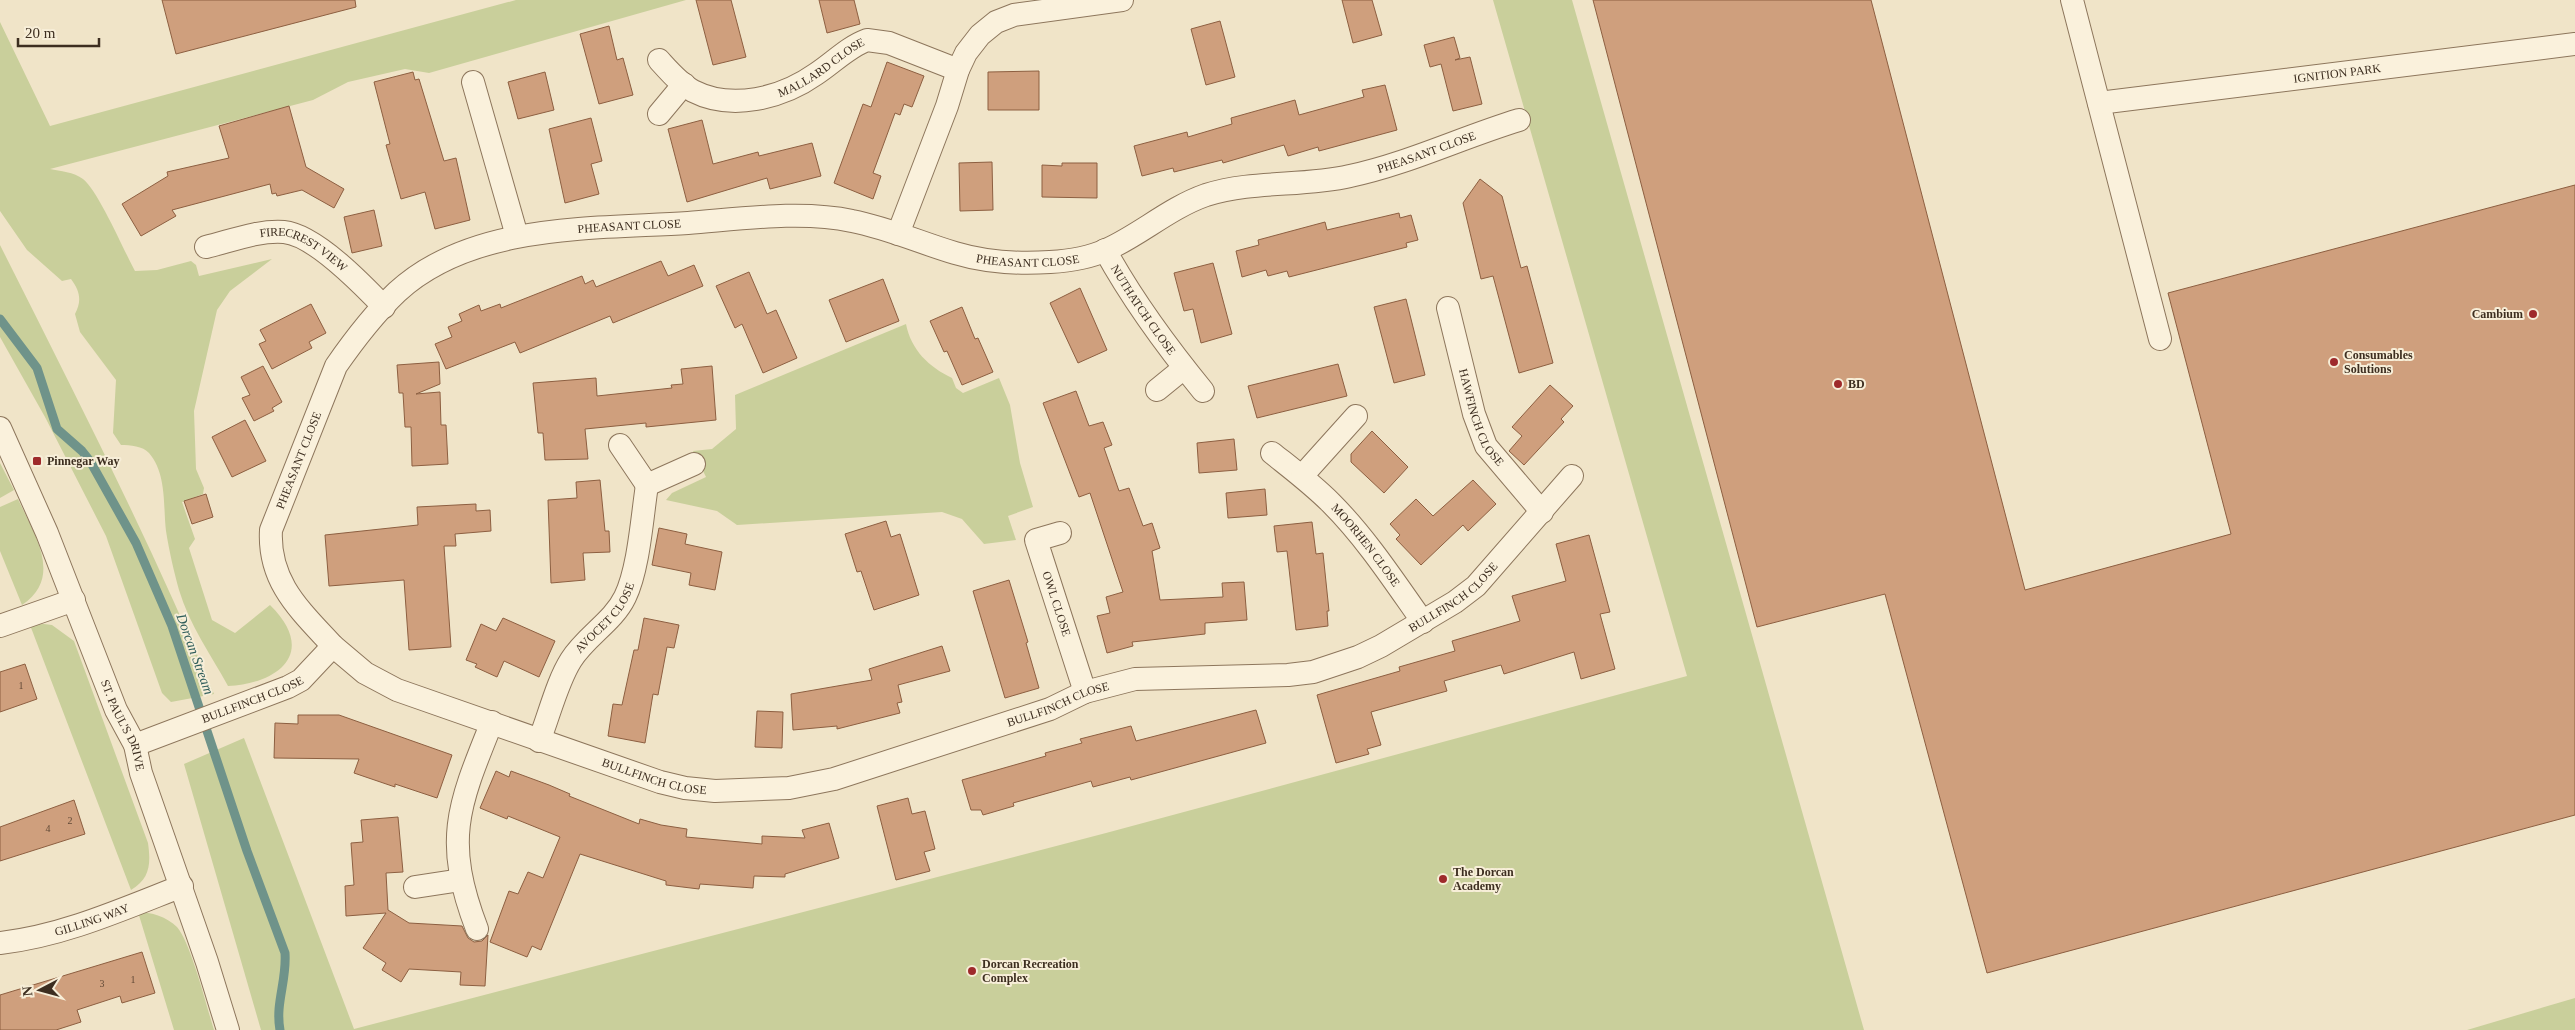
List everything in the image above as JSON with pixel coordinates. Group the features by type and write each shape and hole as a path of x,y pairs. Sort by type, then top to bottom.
{"street":[{"path":"898,234 947,106 958,70 966,53 980,35 996,22 1014,15 1122,0"},
{"path":"2072,0 2160,340"},
{"name":"MALLARD CLOSE","path":"658,60 684,84 710,98 728,101 774,96 808,79 867,40 889,43 958,70"},
{"name":"IGNITION PARK","path":"2099,103 2575,44"},
{"path":"473,82 517,236"},
{"path":"659,114 684,84"},
{"name":"PHEASANT CLOSE","path":"333,646 295,604 284,587 275,570 272,556 271,530 323,393 336,366 353,341 410,282 447,260 517,236 544,232 767,218 812,217 854,221 959,254 1014,262 1075,259 1105,250 1172,211 1203,196 1239,187 1348,177 1375,170 1473,134 1519,120"},
{"name":"FIRECREST VIEW","path":"206,247 258,234 286,232 307,241 350,273 384,307"},
{"name":"NUTHATCH CLOSE","path":"1105,250 1125,287 1203,391"},
{"name":"HAWFINCH CLOSE","path":"1448,308 1474,414 1486,446 1542,512"},
{"name":"NUTHATCH CLOSE","path":"1157,390 1184,368"},
{"path":"1302,476 1356,416"},
{"name":"ST. PAUL'S DRIVE","path":"0,428 74,600 116,710 135,746 141,773 182,886 228,1030"},
{"path":"620,445 648,484 694,464"},
{"name":"MOORHEN CLOSE","path":"1272,453 1302,476 1353,528 1423,622"},
{"name":"BULLFINCH CLOSE","path":"135,746 301,680 333,646 365,673 397,690 660,782 685,788 715,791 764,790 834,779 1050,709 1085,692 1135,679 1262,677 1313,672 1358,657 1423,622 1476,586 1572,476"},
{"name":"AVOCET CLOSE","path":"539,741 570,661 584,642 619,609 627,594 633,574 648,484"},
{"name":"OWL CLOSE","path":"1060,533 1036,540 1085,692"},
{"path":"0,626 74,600"},
{"path":"478,929 461,880 457,834 462,800 492,722"},
{"path":"415,887 461,880"},
{"name":"GILLING WAY","path":"0,943 32,939 56,932 182,886"}],"green space":[{"path":"516,0 686,0 429,73 405,69 348,82 313,100 50,169 75,175 83,179 89,186 104,209 135,271 157,270 191,261 196,265 199,276 272,259 230,291 217,310 194,411 196,469 204,488 203,494 182,502 195,539 189,548 212,620 235,633 270,605 284,622 291,637 291,650 286,662 277,671 264,679 247,684 228,686 194,627 183,603 166,531 161,480 155,461 149,453 140,447 121,445 113,433 116,380 80,332 75,314 79,300 76,288 71,279 62,281 27,250 0,211 0,22 50,126"},
{"path":"1493,0 1572,0 1864,1030 261,1030 184,764 244,738 354,1029 1106,833 1687,676"},
{"path":"0,245 138,524 214,694 171,702 162,693 106,536 45,417 0,337"},
{"path":"906,324 912,342 922,357 936,369 952,378 956,388 963,393 999,378 1010,405 1020,463 1033,507 1008,516 1016,540 984,544 962,519 942,512 737,525 717,511 666,500 672,493 706,477 693,451 712,449 736,429 735,395"},
{"path":"0,463 14,490 0,498"},
{"path":"18,499 37,541 42,555 43,568 41,582 35,594 22,605 0,551 0,507"},
{"path":"30,625 52,625 74,641 148,843 149,864 146,876 131,890"},
{"path":"138,912 164,918 177,927 188,947 214,1030 174,1030"},
{"path":"2575,998 2575,1030 2467,1030"}],"building":[{"path":"162,0 355,0 356,7 176,54"},
{"path":"696,0 731,0 746,57 713,65"},
{"path":"819,0 854,0 860,24 827,33"},
{"path":"1342,0 1372,0 1382,35 1353,43"},
{"path":"1593,0 1871,0 2025,590 2231,534 2168,293 2575,185 2575,815 1987,973 1885,594 1757,627"},
{"path":"1220,21 1235,77 1206,85 1191,29"},
{"path":"609,26 617,60 623,58 633,95 599,104 580,34"},
{"path":"1454,37 1460,58 1455,60 1470,57 1482,104 1453,111 1441,64 1430,67 1424,45"},
{"path":"887,62 924,76 912,107 904,104 900,115 895,113 873,173 881,176 873,199 834,183 863,104 871,107"},
{"path":"1039,71 1039,110 988,110 988,72"},
{"path":"413,72 415,80 419,79 444,161 456,158 470,220 435,229 425,192 401,199 386,145 390,144 374,82"},
{"path":"545,72 554,110 518,119 508,82"},
{"path":"1385,85 1397,130 1319,151 1318,147 1288,156 1284,145 1223,163 1222,160 1174,172 1173,168 1142,176 1134,146 1187,132 1188,137 1232,124 1231,118 1295,100 1299,115 1364,97 1362,90"},
{"path":"289,106 306,167 344,189 334,208 302,190 277,196 276,193 272,194 270,184 172,210 176,216 141,236 122,204 168,176 167,172 229,158 219,126"},
{"path":"591,118 602,161 591,164 599,194 565,203 549,129"},
{"path":"702,120 713,164 758,152 759,156 812,143 821,176 770,189 767,178 687,202 668,129"},
{"path":"992,162 993,210 960,211 959,163"},
{"path":"1062,163 1097,163 1097,198 1042,197 1042,165 1062,166"},
{"path":"1480,179 1502,196 1521,268 1527,266 1553,363 1519,373 1493,276 1481,279 1463,203"},
{"path":"374,210 382,246 352,253 344,217"},
{"path":"1399,213 1400,218 1411,215 1418,240 1406,243 1407,247 1289,277 1287,271 1268,276 1266,270 1242,277 1236,251 1259,245 1258,240 1325,222 1327,230"},
{"path":"661,261 668,276 694,265 703,286 613,323 610,316 520,353 515,342 446,369 435,344 452,337 448,327 462,321 459,314 479,305 481,311 500,304 501,308 582,276 585,284 593,280 596,287"},
{"path":"1213,263 1232,334 1201,343 1193,309 1184,311 1174,273"},
{"path":"749,272 767,314 776,310 797,358 763,373 742,324 735,328 716,286"},
{"path":"883,279 899,321 846,342 829,300"},
{"path":"1080,288 1107,350 1078,363 1050,303"},
{"path":"1406,299 1425,375 1394,383 1374,307"},
{"path":"311,304 326,333 309,342 312,348 272,369 259,344 266,341 260,330"},
{"path":"962,307 975,339 978,338 993,372 962,385 947,351 944,352 930,321"},
{"path":"439,362 440,384 416,394 440,392 441,425 446,425 448,464 412,466 411,427 405,427 403,393 399,393 397,365"},
{"path":"1338,364 1347,396 1257,418 1248,386"},
{"path":"263,366 282,402 272,408 274,411 254,421 242,398 250,395 241,377"},
{"path":"712,366 716,420 646,427 646,423 585,429 588,459 545,460 543,433 538,433 533,383 596,378 597,396 672,388 671,385 683,384 681,369"},
{"path":"1550,385 1573,406 1561,419 1564,422 1524,465 1509,451 1522,436 1512,427"},
{"path":"1076,391 1089,426 1103,422 1112,445 1104,448 1119,491 1129,488 1143,526 1152,523 1160,548 1152,551 1160,600 1223,597 1222,583 1244,582 1247,620 1205,623 1205,634 1132,642 1133,646 1107,653 1097,616 1110,613 1106,597 1123,592 1090,493 1079,497 1043,403"},
{"path":"245,420 266,461 232,477 212,437"},
{"path":"1372,431 1408,467 1384,493 1351,462 1351,454"},
{"path":"1234,439 1237,470 1199,473 1197,443"},
{"path":"600,480 605,531 609,531 610,552 583,553 585,580 551,583 548,500 577,498 576,482"},
{"path":"1473,480 1496,504 1468,531 1463,525 1421,565 1396,539 1400,535 1390,524 1416,499 1433,516"},
{"path":"1265,489 1267,515 1228,518 1226,493"},
{"path":"206,494 213,517 192,524 184,501"},
{"path":"476,504 476,511 490,510 491,531 455,534 456,546 444,546 451,647 409,650 404,580 329,586 325,535 418,525 417,507"},
{"path":"886,521 891,537 900,534 919,595 874,610 861,571 857,572 845,534"},
{"path":"1312,522 1316,554 1323,553 1329,611 1327,611 1328,626 1296,630 1287,551 1277,552 1274,526"},
{"path":"659,528 687,534 685,544 722,552 715,590 689,585 691,573 652,565"},
{"path":"1589,535 1610,612 1600,614 1615,669 1581,679 1574,652 1504,674 1501,665 1444,681 1447,691 1371,712 1381,745 1367,749 1369,754 1336,763 1317,695 1400,671 1399,667 1455,651 1452,641 1520,621 1512,596 1566,581 1556,544"},
{"path":"1009,580 1028,642 1026,643 1039,688 1005,698 973,591"},
{"path":"503,618 555,641 539,677 504,661 497,677 475,667 477,664 466,660 481,624 496,631"},
{"path":"644,618 679,625 674,648 667,647 658,695 653,694 645,743 608,736 613,704 622,705 634,650 638,650"},
{"path":"942,646 950,671 898,685 902,702 897,703 900,713 837,729 837,726 793,730 791,694 872,680 869,669"},
{"path":"25,664 37,699 0,712 0,672"},
{"path":"1256,710 1266,743 1131,780 1130,777 1093,787 1091,781 1013,803 1014,806 983,815 981,810 971,810 962,780 1046,756 1045,753 1082,743 1080,739 1131,726 1136,741"},
{"path":"757,711 783,712 782,748 755,747"},
{"path":"298,715 339,715 452,755 437,798 395,784 395,787 354,773 359,759 274,758 275,723 298,724"},
{"path":"496,771 509,777 511,771 549,785 570,794 569,796 639,824 640,819 687,829 686,837 762,844 762,836 805,838 802,830 829,823 839,858 785,874 785,877 754,876 753,888 700,884 699,889 666,885 666,881 580,854 541,950 532,946 527,957 490,942 509,891 518,894 528,872 543,878 560,837 508,816 507,819 480,808"},
{"path":"908,798 912,814 925,811 935,849 924,852 930,871 896,880 877,806"},
{"path":"74,800 85,834 0,861 0,827"},
{"path":"398,817 403,872 386,873 388,910 409,923 462,926 468,938 474,942 482,941 488,935 485,986 460,985 461,972 409,969 401,982 382,970 386,963 363,948 386,913 346,916 345,886 354,885 351,843 363,842 361,820"},
{"path":"142,952 155,993 122,1003 120,996 77,1010 81,1022 56,1030 0,1030 0,995"}],"waterway":[{"name":"Dorcan Stream","path":"0,319 37,368 57,429 82,451 90,461 136,543 172,626 247,851 285,953 279,1011 280,1030"}],"place":[{"name":"Cambium","path":"2533,314"},
{"name":"Consumables Solutions","path":"2334,362"},
{"name":"BD","path":"1838,384"},
{"name":"Pinnegar Way","path":"37,461"},
{"name":"The Dorcan Academy","path":"1443,879"},
{"name":"Dorcan Recreation Complex","path":"972,971"}]}
